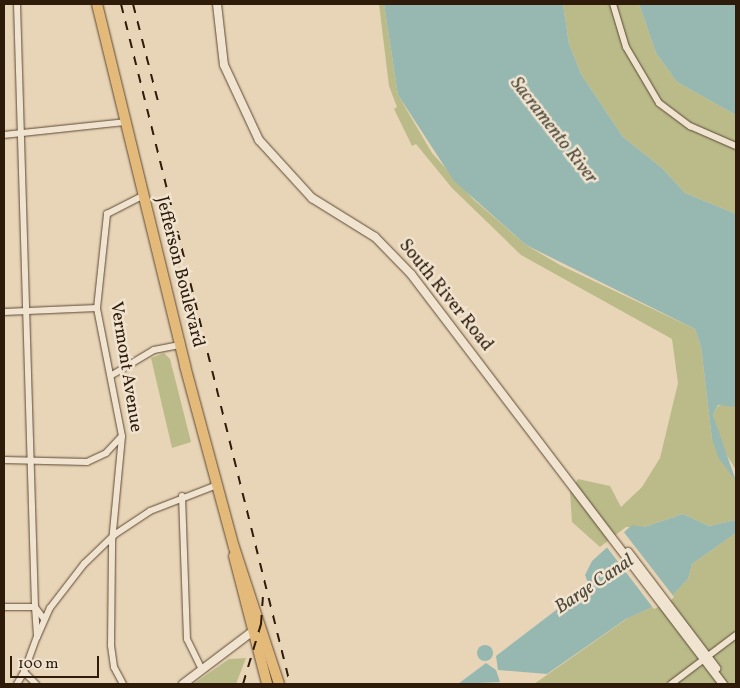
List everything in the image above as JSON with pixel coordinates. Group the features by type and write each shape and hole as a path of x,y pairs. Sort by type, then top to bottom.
{"main road":[{"name":"Jefferson Boulevard","path":"97,4 180,345 217,485 257,627 279,684"},
{"name":"Jefferson Boulevard","path":"257,627 267,684"}],"street":[{"path":"16,4 37,637"},
{"name":"South River Road","path":"218,4 224,65 241,108 261,143 312,198 393,253 706,658"},
{"path":"613,4 633,64 659,103 690,126 736,146"},
{"path":"4,135 126,122"},
{"name":"Vermont Avenue","path":"123,684 114,667 111,645 114,535 122,436 112,375 97,308 104,220 112,208 144,194"},
{"path":"4,312 97,308"},
{"path":"112,375 154,350 180,345"},
{"path":"4,460 30,459 87,462 106,453 122,436"},
{"path":"17,684 24,672 44,619 72,578 114,535 182,496 217,485"},
{"path":"182,496 187,639 202,670"},
{"path":"4,608 35,607"},
{"path":"35,607 44,619"},
{"path":"183,684 257,627"},
{"path":"671,684 736,635"},
{"path":"706,658 723,684"},
{"path":"706,658 728,684"},
{"path":"24,672 36,684"}],"green space":[{"path":"379,4 384,4 398,95 432,153 473,199 526,245 560,265 695,329 701,347 712,439 736,481 736,520 709,526 683,514 644,527 626,527 600,547 572,522 570,492 578,479 610,486 621,507 642,487 660,458 678,383 672,339 521,255 452,188 416,144 412,146 394,109 397,107 389,86"},
{"path":"563,4 639,4 656,53 677,82 736,115 736,214 685,193 662,168 623,137 581,74 569,44"},
{"path":"164,353 170,359 191,442 172,448 151,358"},
{"path":"727,403 736,407 736,470 722,447 713,415 718,406"},
{"path":"736,533 736,684 534,684 628,618 668,600 688,579 692,564"},
{"path":"246,658 236,684 193,684 229,659"}],"water":[{"name":"Sacramento River","path":"384,4 563,4 569,44 581,74 623,137 662,168 685,193 736,214 736,407 718,405 713,415 736,481 719,459 712,439 701,347 695,329 526,245 454,181 398,95"},
{"path":"639,4 736,4 736,115 677,82 656,53"},
{"name":"Barge Canal","path":"683,514 709,526 736,520 736,533 692,564 688,579 668,600 626,619 547,674 498,670 496,656 589,585 585,575 592,561 632,525 644,527"},
{"path":"485,645 493,653 485,661 477,653"},
{"path":"486,663 496,670 500,682 458,684"}],"pier":[{"path":"623,531 674,597 669,602 654,609 606,546"}],"railway":[{"path":"121,4 290,684"},
{"path":"133,4 159,105"},
{"path":"243,684 261,624 263,592"}]}
